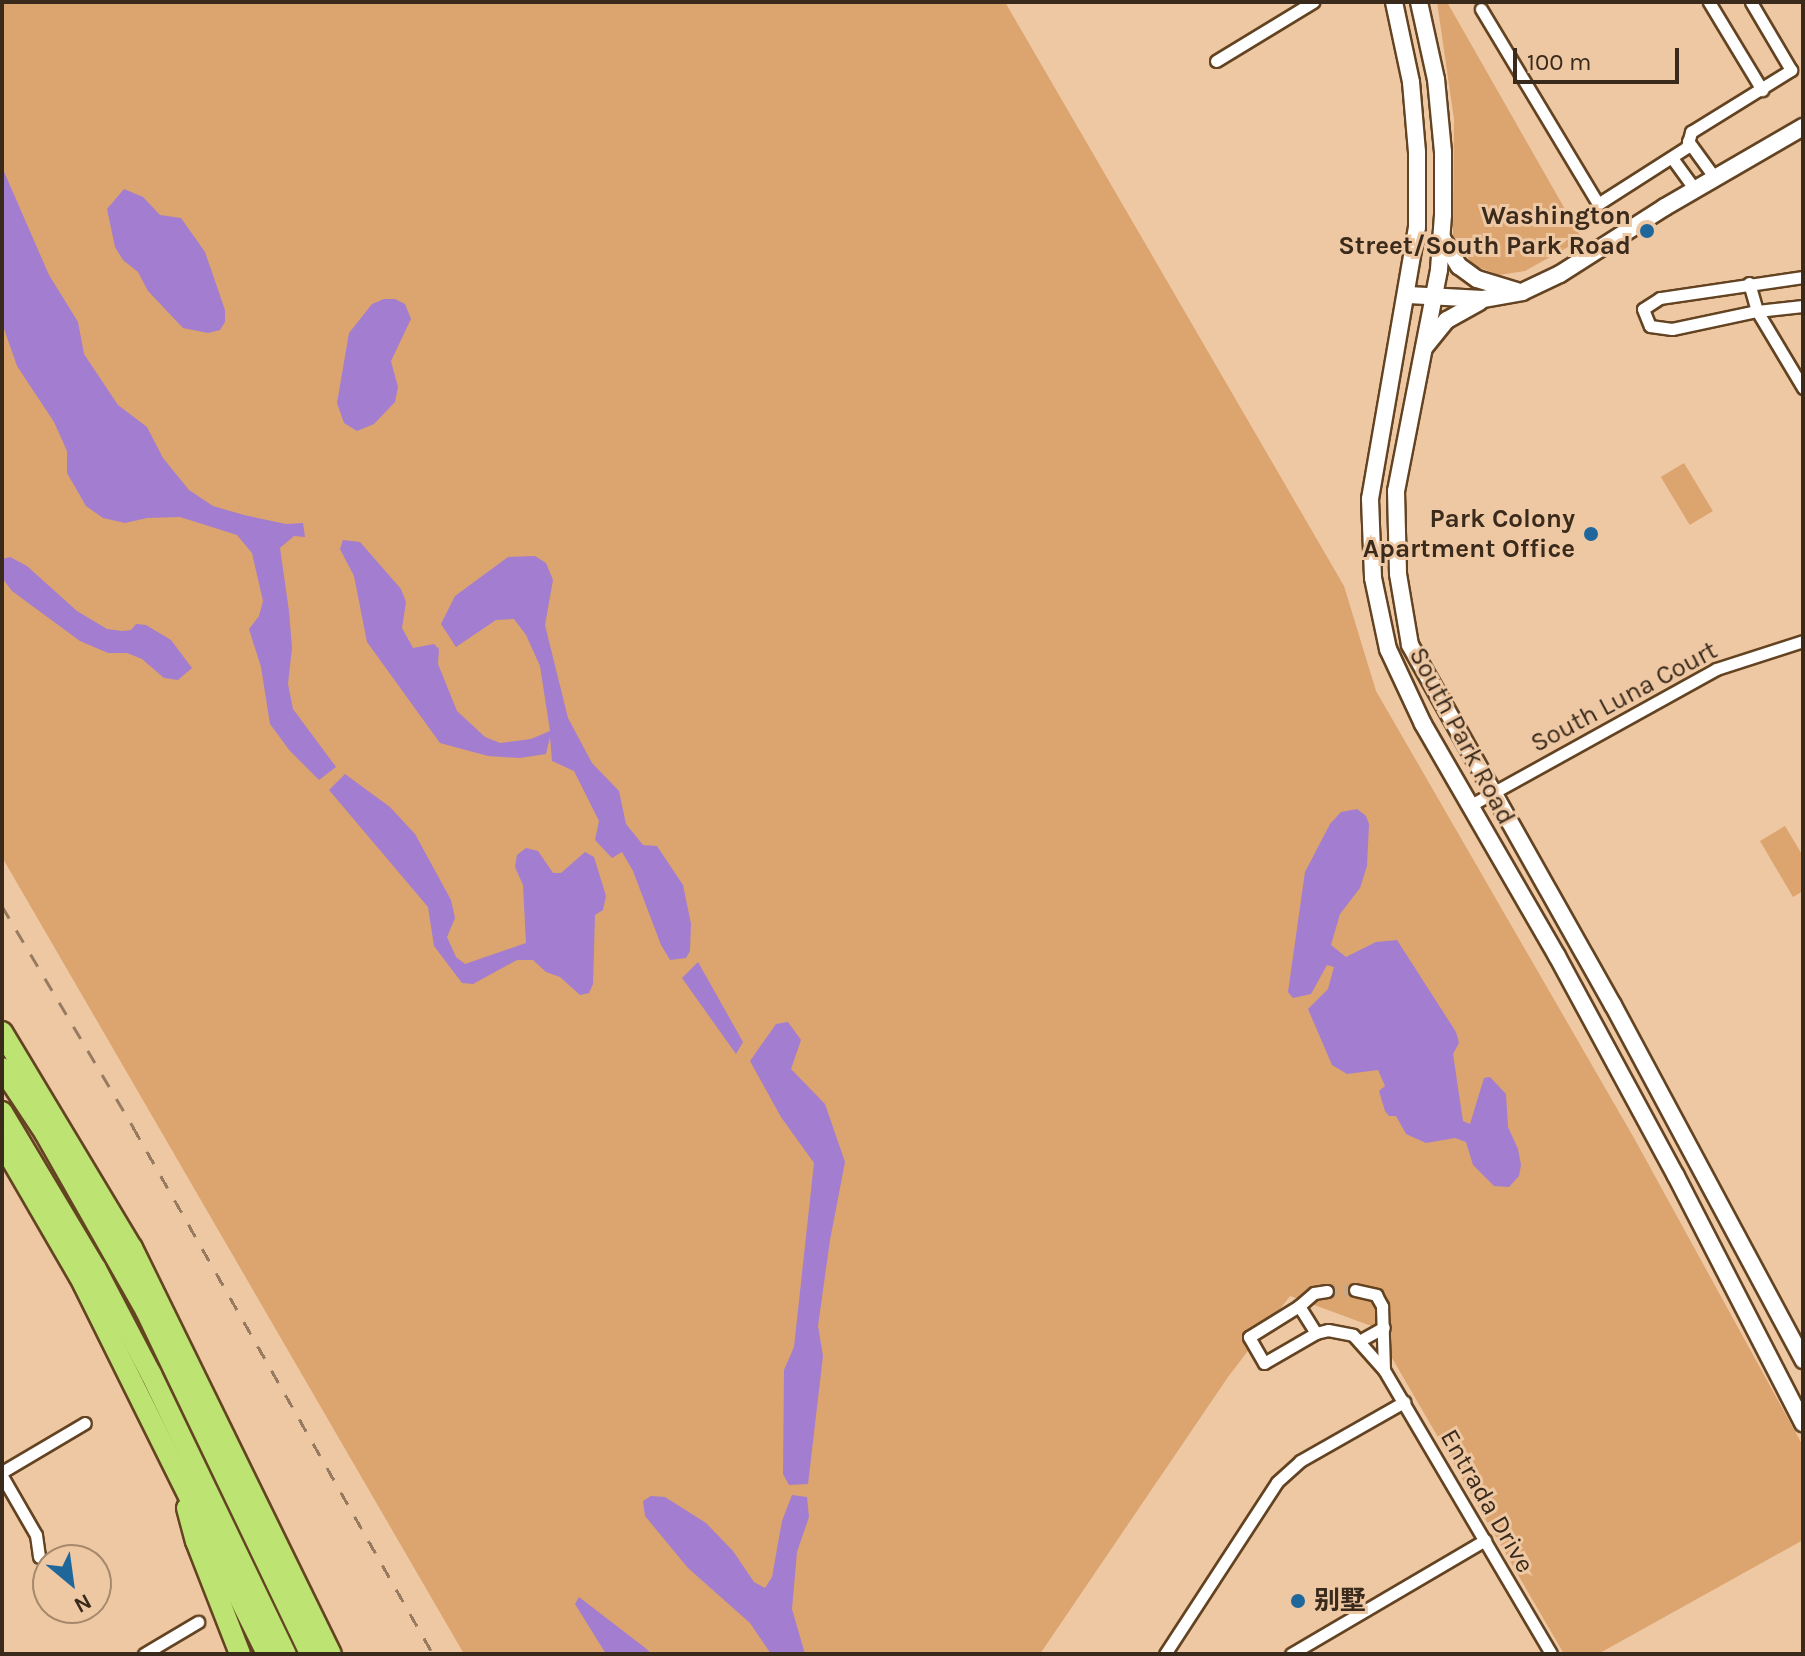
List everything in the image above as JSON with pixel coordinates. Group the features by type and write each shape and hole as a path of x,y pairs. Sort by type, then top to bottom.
{"highway":[{"path":"2,1032 132,1248 331,1654"},
{"path":"2,1068 45,1133 146,1311 310,1654"},
{"path":"2,1112 96,1269 151,1374 286,1654"},
{"path":"2,1143 83,1283 177,1465 267,1654"},
{"path":"177,1465 196,1541 240,1654"}],"street":[{"path":"1216,61 1313,2"},
{"name":"South Park Road","path":"1394,2 1411,82 1417,152 1417,227 1408,295 1370,499 1373,578 1388,649 1400,679 1669,1162 1803,1423"},
{"name":"South Park Road","path":"1419,2 1436,79 1443,152 1439,270 1396,491 1395,544 1410,645 1613,1005 1803,1360"},
{"path":"1709,2 1762,90"},
{"path":"1481,9 1598,204 1672,158 1688,141 1691,132 1791,70 1751,2"},
{"path":"1408,295 1483,299 1522,292 1560,274 1803,127"},
{"path":"1688,141 1715,178"},
{"path":"1672,158 1695,190"},
{"path":"1441,235 1459,266 1477,279 1522,292"},
{"path":"1803,277 1660,298 1647,303 1643,309 1644,318 1650,326 1672,329 1757,311 1803,306"},
{"path":"1749,283 1757,311 1803,388"},
{"path":"1423,349 1447,320 1483,299"},
{"name":"South Luna Court","path":"1471,805 1716,669 1803,641"},
{"path":"1355,1290 1376,1295 1382,1306 1384,1370"},
{"path":"1327,1291 1314,1293 1249,1337 1264,1363 1316,1333 1328,1330 1361,1340 1384,1327"},
{"path":"1299,1306 1316,1333"},
{"name":"Entrada Drive","path":"1361,1340 1404,1402 1551,1654"},
{"path":"1165,1654 1277,1482 1300,1461 1404,1402"},
{"path":"37,1544 36,1535 2,1474 85,1423"},
{"path":"1291,1654 1485,1540"},
{"path":"144,1654 198,1622"}],"shaded area":[{"path":"2,2 1005,2 1344,586 1376,691 1634,1138 1803,1446 1803,1540 1598,1654 1564,1654 1374,1327 1290,1296 1228,1377 1040,1654 464,1654 2,857"},
{"path":"1437,2 1447,2 1582,239 1525,271 1499,275 1473,265 1453,236 1454,119"},
{"path":"2,167 49,275 78,322 84,354 118,405 147,427 163,458 189,490 213,506 244,515 286,524 303,523 305,537 294,536 280,548 292,648 288,684 293,709 336,767 319,780 290,751 270,724 261,667 249,629 259,616 263,601 252,553 237,535 180,517 147,518 125,523 103,518 86,506 67,473 67,451 54,422 17,366 2,323"},
{"path":"124,189 143,197 160,215 181,218 205,252 225,310 225,322 220,330 208,333 183,328 148,291 138,272 123,260 115,247 107,209"},
{"path":"395,299 405,304 411,319 391,361 398,387 395,402 374,424 357,431 344,423 337,403 349,333 372,304"},
{"path":"1684,463 1713,511 1690,525 1661,477"},
{"path":"343,540 360,542 401,589 406,602 402,628 413,648 434,644 439,649 438,664 457,711 485,737 500,743 531,739 550,731 540,666 526,635 514,619 496,620 456,647 441,624 455,596 508,557 535,556 546,563 553,580 545,625 568,718 592,763 619,791 626,824 643,845 657,846 683,885 691,924 690,951 686,958 670,960 622,852 612,858 595,840 599,821 574,771 552,761 550,737 546,754 520,758 488,756 440,743 367,642 354,576 340,549"},
{"path":"10,557 27,566 77,611 107,629 122,631 131,630 136,624 146,625 171,640 192,668 178,680 164,678 142,659 127,653 108,653 80,641 12,591 2,578 2,559"},
{"path":"345,774 390,807 415,834 451,900 455,918 447,937 456,957 465,964 526,943 523,885 515,867 517,855 526,848 538,851 553,873 561,873 585,852 594,857 606,896 603,910 595,915 593,984 589,993 580,995 560,977 546,972 533,960 517,960 473,984 462,983 434,946 428,907 329,790"},
{"path":"1357,809 1366,816 1369,824 1367,866 1360,888 1340,914 1331,945 1346,957 1376,942 1397,940 1456,1032 1459,1043 1453,1054 1463,1121 1470,1124 1484,1078 1490,1077 1506,1094 1508,1127 1521,1165 1519,1176 1509,1187 1494,1186 1473,1165 1466,1142 1455,1138 1426,1143 1406,1134 1396,1116 1389,1116 1385,1111 1379,1091 1385,1086 1378,1070 1347,1074 1332,1065 1308,1009 1328,989 1334,967 1327,965 1311,994 1293,998 1288,992 1305,872 1330,824 1341,812"},
{"path":"1785,826 1803,856 1803,891 1793,897 1760,841"},
{"path":"698,962 743,1042 736,1054 682,978"},
{"path":"788,1022 801,1040 791,1069 825,1104 845,1162 818,1326 823,1356 808,1484 789,1485 783,1474 784,1370 794,1347 814,1163 781,1117 750,1061 776,1024"},
{"path":"792,1495 807,1497 809,1517 797,1552 792,1609 805,1654 771,1654 750,1623 688,1568 645,1516 643,1501 651,1496 665,1497 706,1523 733,1551 754,1582 765,1588 772,1577 782,1521"},
{"path":"579,1597 652,1654 606,1654 575,1604"}],"tunnel":[{"path":"1327,1291 1355,1290"}],"railway":[{"path":"2,906 133,1127 433,1654"}],"place":[{"name":"Washington Street/South Park Road","path":"1647,231"},
{"name":"Park Colony Apartment Office","path":"1591,534"},
{"name":"别墅","path":"1298,1601"}]}
